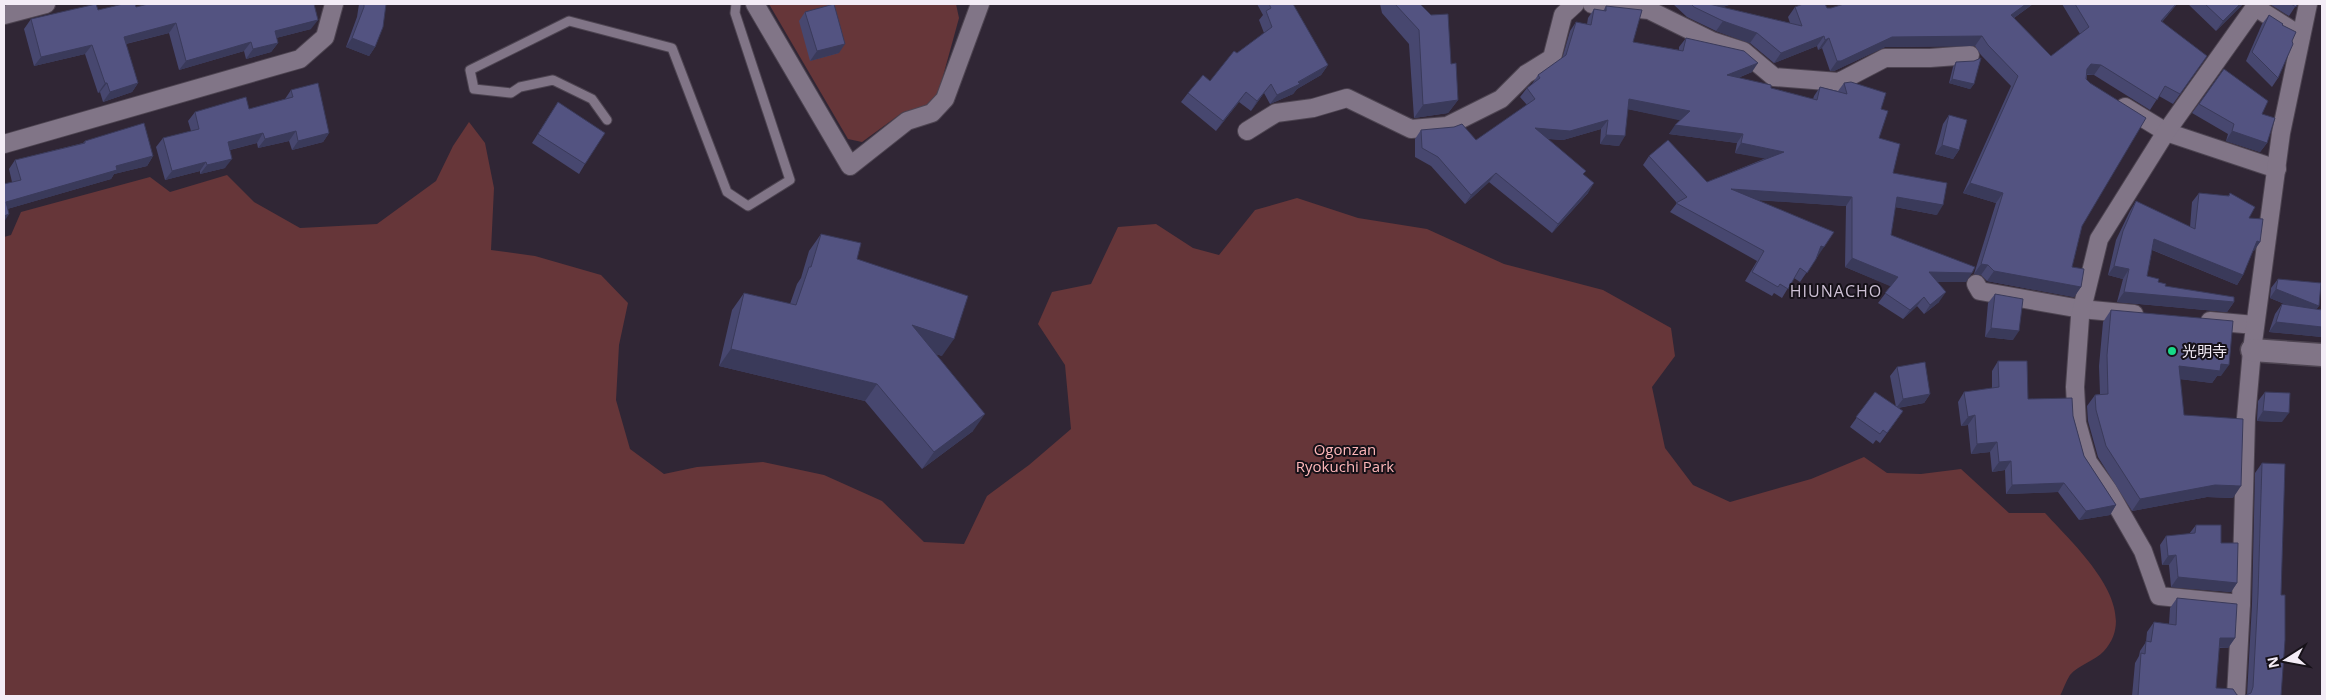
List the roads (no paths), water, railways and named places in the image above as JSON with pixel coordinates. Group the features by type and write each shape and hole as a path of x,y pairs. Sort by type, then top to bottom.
{"street":[{"path":"4,16 46,4"},
{"path":"4,144 300,58 325,37 334,4"},
{"path":"755,4 850,166 908,121 932,114 945,98 980,4"},
{"path":"1247,130 1276,113 1313,108 1347,98 1411,129 1447,126 1501,99 1526,74 1552,58 1563,15 1575,4"},
{"path":"1592,4 1649,10 1712,41 1743,50 1774,77 1839,82 1885,58 1930,58 1970,54"},
{"path":"2236,696 2241,604 2246,418 2252,350 2281,133 2308,4"},
{"path":"2241,604 2159,596 2143,551 2108,490 2088,462 2077,424 2075,387 2082,309 2099,239 2166,132 2255,7 2301,36"},
{"path":"2112,99 2166,132 2277,169"},
{"path":"1976,284 1980,291 2082,309 2149,315"},
{"path":"2197,320 2255,325"},
{"path":"2252,350 2322,355"}],"lane":[{"path":"606,120 592,99 553,80 520,87 511,93 474,89 470,70 568,21 672,48 727,192 748,206 790,180 735,13 736,4"}],"place":[{"name":"光明寺","path":"2172,351"}],"district":[{"name":"HIUNACHO","path":"1836,291"}],"park label":[{"name":"Ogonzan Ryokuchi Park","path":"1345,458"}]}
